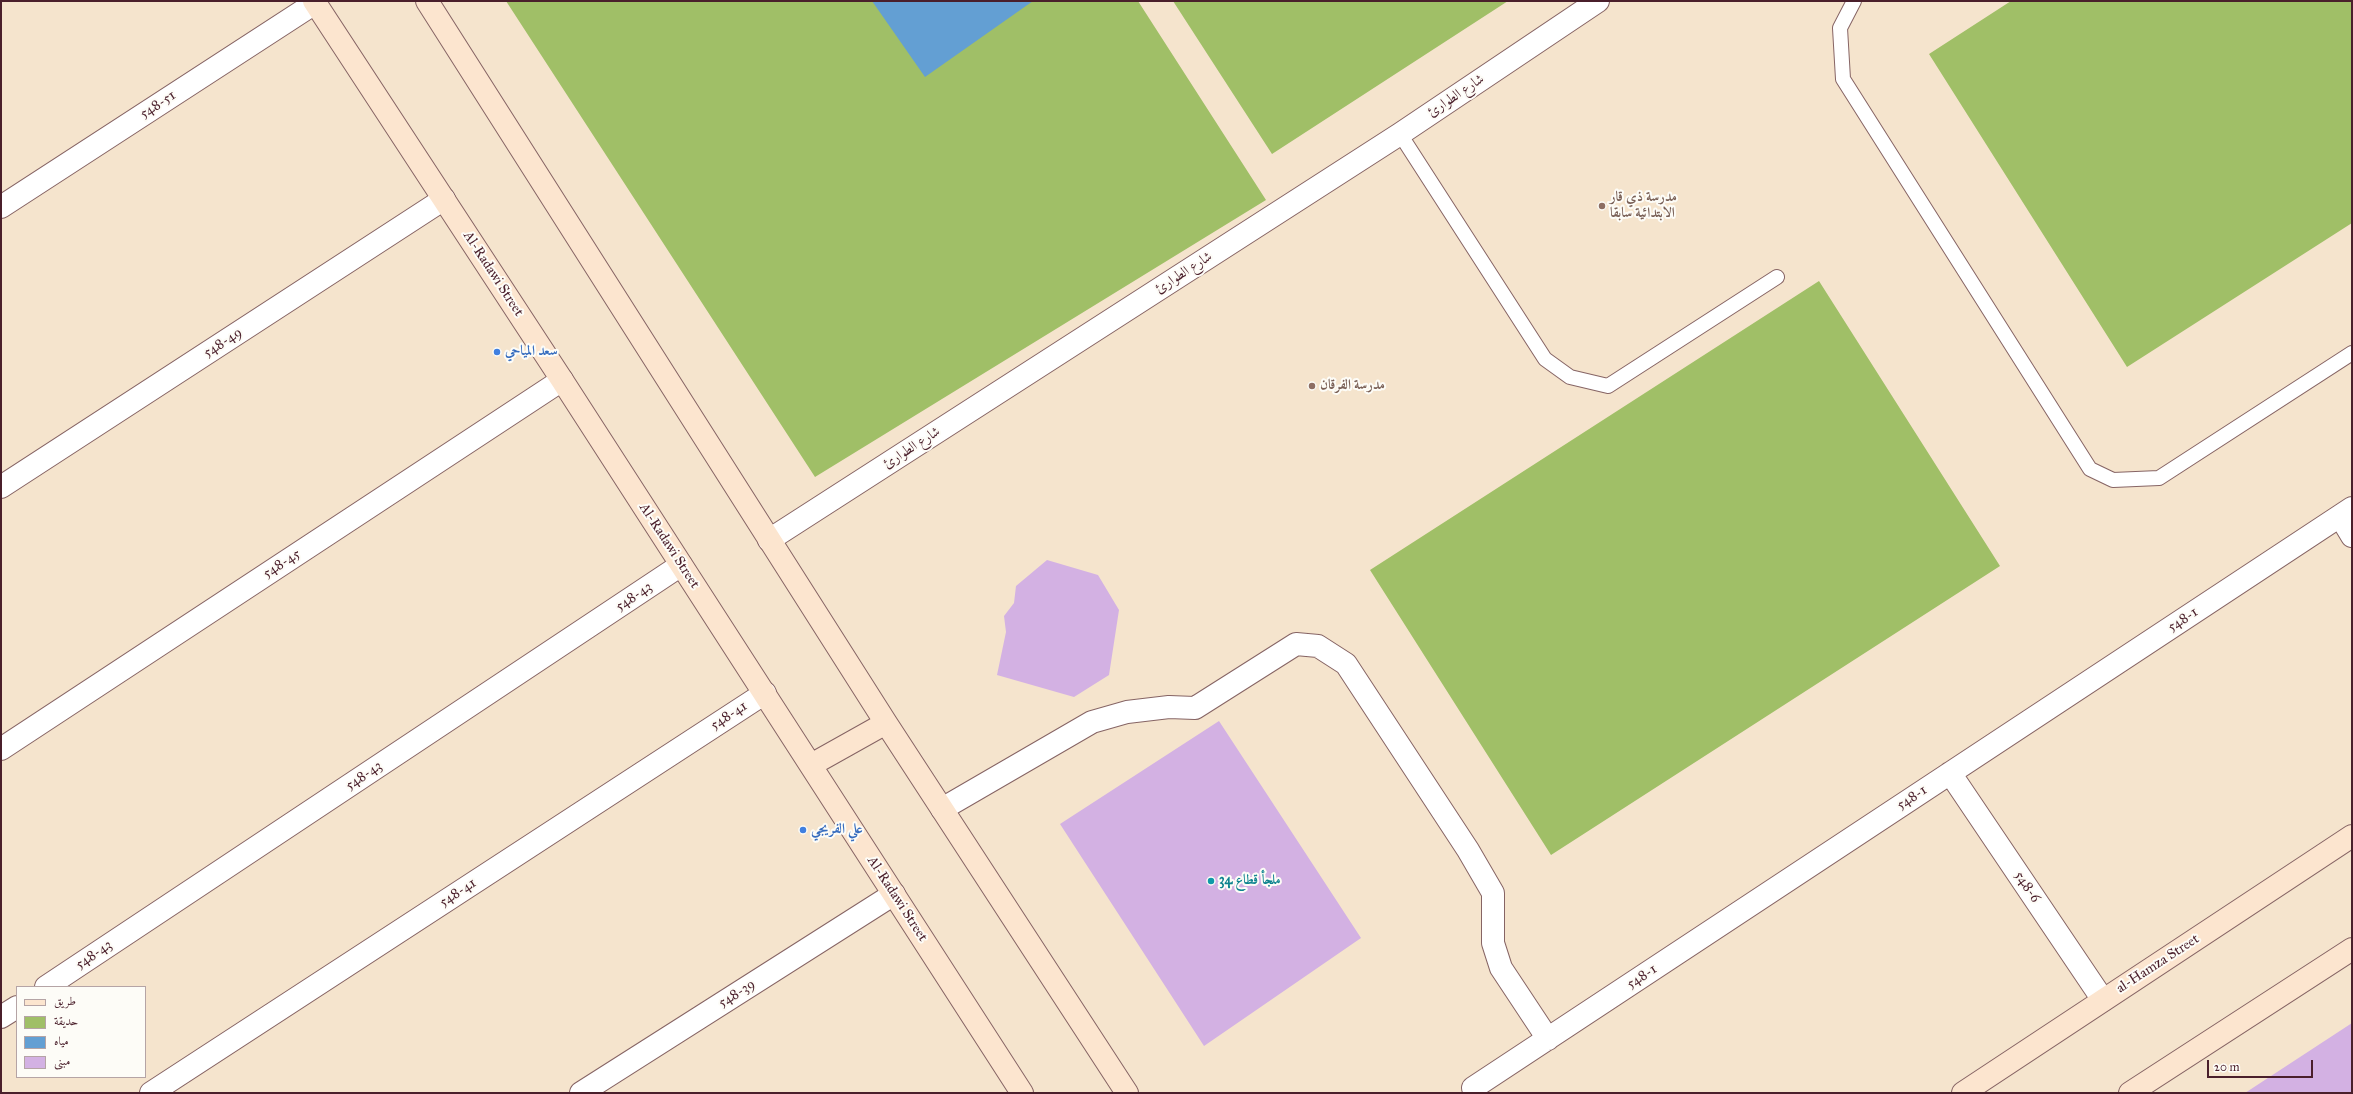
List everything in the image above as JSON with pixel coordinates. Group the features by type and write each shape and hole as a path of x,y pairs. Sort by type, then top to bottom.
{"street":[{"path":"427,1 886,723 1126,1093"},
{"name":"شارع الطوارئ","path":"769,540 1400,134 1598,1"},
{"name":"Al-Radawi Street","path":"315,2 682,565 1022,1093"},
{"name":"548-51","path":"1,207 315,2"},
{"name":"548-49","path":"1,487 444,199"},
{"name":"548-45","path":"1,749 562,380"},
{"path":"2346,512 2352,536"},
{"name":"548-1","path":"1475,1091 1548,1039 2346,512"},
{"name":"548-43","path":"48,986 682,565"},
{"path":"942,809 1092,722 1127,712 1169,706 1195,708 1296,644 1318,646 1346,664 1493,893 1493,943 1501,968 1548,1039"},
{"name":"548-41","path":"152,1093 764,693"},
{"path":"811,765 886,723"},
{"name":"548-6","path":"1950,773 2103,1000"},
{"name":"al-Hamza Street","path":"1963,1093 2352,836"},
{"name":"548-39","path":"581,1093 894,894"},
{"path":"2130,1093 2352,949"},
{"path":"1,1017 16,1007"}],"lane":[{"path":"1854,1 1840,28 1843,79 2090,469 2113,480 2159,478 2352,354"},
{"path":"1400,134 1545,359 1570,377 1608,386 1777,277"}],"green space":[{"path":"506,1 1138,1 1266,200 815,477"},
{"path":"1173,1 1508,1 1272,154"},
{"path":"2011,1 2352,1 2352,223 2127,367 1929,54"},
{"path":"1819,281 2000,566 1551,855 1370,570"}],"water":[{"path":"872,1 1033,1 925,77"}],"building":[{"path":"1047,560 1098,575 1119,610 1109,675 1074,697 997,675 1006,632 1004,616 1014,603 1016,586"},
{"name":"ملجأ قطاع 34","path":"1219,721 1361,938 1204,1046 1060,824"},
{"path":"2352,1023 2352,1093 2245,1093"}],"place":[{"name":"مدرسة ذي قار الابتدائية سابقا","path":"1602,206"},
{"name":"سعد المياحي","path":"497,352"},
{"name":"مدرسة الفرقان","path":"1312,386"},
{"name":"علي الفريجي","path":"803,830"},
{"name":"ملجأ قطاع 34","path":"1211,881"}]}
